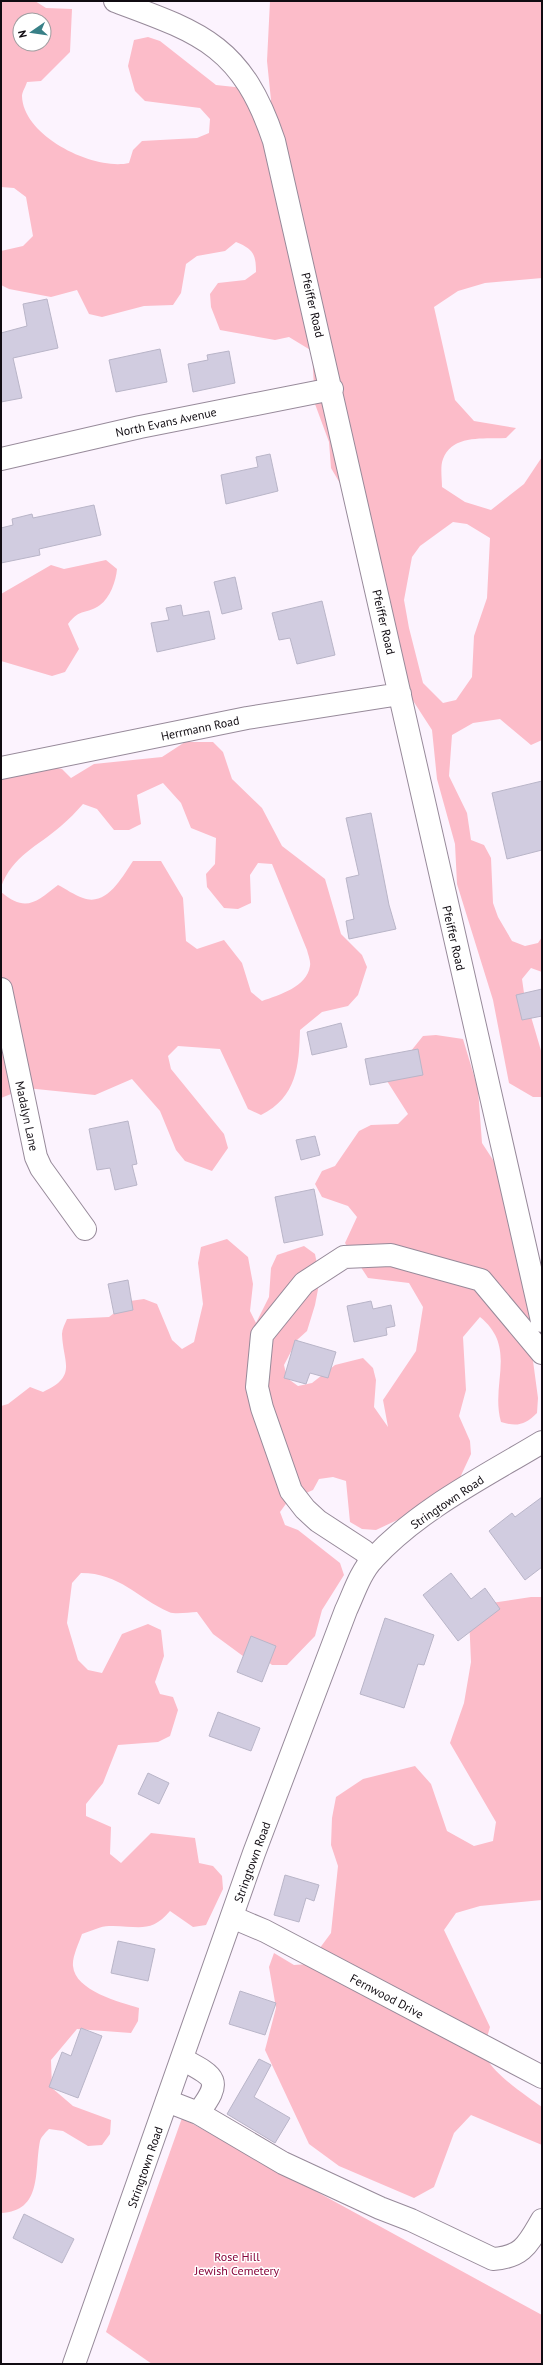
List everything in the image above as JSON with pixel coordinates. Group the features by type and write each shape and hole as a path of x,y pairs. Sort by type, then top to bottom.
{"street":[{"name":"Pfeiffer Road","path":"115,1 169,21 208,42 226,56 249,85 268,122 274,141 332,389 542,1321"},
{"name":"North Evans Avenue","path":"1,459 140,427 332,389"},
{"name":"Herrmann Road","path":"1,768 247,718 400,694"},
{"name":"Madalyn Lane","path":"1,989 36,1157 41,1168 85,1229"},
{"path":"372,1560 364,1550 318,1521 305,1510 291,1491 262,1408 257,1387 262,1335 304,1283 344,1257 391,1255 481,1280 542,1353"},
{"name":"Stringtown Road","path":"74,2364 232,1917 346,1610 362,1574 372,1560 411,1524 440,1504 542,1442"},
{"name":"Fernwood Drive","path":"232,1917 265,1931 542,2077"},
{"path":"182,2059 208,2072 212,2080 214,2088 198,2114"},
{"path":"168,2101 198,2114 283,2163 380,2208 411,2220 493,2260 504,2259 518,2254 527,2246 542,2220"}],"green space":[{"path":"1,1 35,1 46,8 72,9 70,52 41,81 27,82 22,96 25,111 34,125 47,137 63,148 98,162 115,164 129,163 133,150 142,141 197,138 209,133 210,119 200,108 145,101 135,91 128,66 134,40 148,37 160,41 216,85 244,88 267,113 271,100 267,61 270,1 542,1 542,278 485,283 458,291 434,307 455,400 474,421 516,428 506,438 479,438 454,445 447,451 442,462 442,487 465,502 491,510 524,484 542,457 542,740 531,745 500,719 473,723 452,735 449,776 467,813 471,840 484,845 491,858 493,903 498,917 512,941 525,946 538,943 542,937 542,972 531,968 522,979 524,993 542,1054 542,1097 533,1097 509,1083 493,1000 457,884 455,844 437,779 432,730 410,696 372,538 331,468 329,442 315,404 312,351 289,337 275,340 220,330 211,307 210,294 218,283 245,280 256,272 254,256 250,250 236,242 225,251 197,256 186,264 181,293 173,305 144,306 102,317 89,314 77,290 51,297 9,289 1,285 1,251 23,246 33,236 26,197 14,188 1,187","holes":["453,522 467,524 490,538 487,598 474,636 472,677 456,700 443,703 423,683 409,628 404,600 412,557 420,546"]},
{"path":"106,560 117,569 114,584 110,594 104,602 91,610 80,613 68,624 79,649 65,672 52,676 1,661 1,594 51,565 64,569"},
{"path":"185,742 213,742 223,752 232,779 262,808 282,846 325,879 341,934 362,955 367,967 358,995 348,1006 322,1012 300,1030 297,1068 289,1090 273,1108 261,1115 248,1109 220,1049 178,1046 168,1056 171,1069 224,1134 228,1148 212,1171 185,1161 176,1150 160,1111 132,1079 95,1095 26,1088 1,1098 3,984 1,972 1,892 17,902 31,903 58,885 73,894 92,900 99,898 113,889 133,861 161,861 183,898 186,941 197,949 224,940 242,963 251,992 262,1001 284,993 298,985 308,973 310,960 307,950 272,864 258,863 250,875 251,903 238,909 224,908 207,887 206,874 215,864 216,838 191,828 181,803 163,783 137,795 141,824 129,830 114,830 97,809 83,804 61,826 19,859 6,876 1,887 1,778 49,766 62,769 71,778 94,764 162,757"},
{"path":"436,1035 463,1039 478,1089 482,1143 497,1166 510,1231 533,1306 531,1346 538,1398 537,1413 529,1420 516,1425 501,1422 498,1408 501,1366 498,1341 491,1329 480,1317 463,1337 466,1390 459,1416 470,1441 471,1454 457,1484 425,1507 376,1530 362,1529 350,1522 346,1481 333,1477 319,1479 313,1490 288,1501 280,1512 285,1525 298,1530 340,1563 344,1575 322,1610 315,1636 287,1665 272,1665 261,1656 247,1659 213,1634 197,1612 169,1612 128,1587 107,1577 81,1573 72,1583 67,1623 78,1660 88,1670 102,1673 122,1634 148,1624 161,1630 164,1656 155,1682 160,1694 173,1697 178,1710 170,1736 158,1742 118,1745 103,1783 86,1804 86,1816 111,1827 110,1854 121,1863 151,1833 195,1838 199,1863 213,1866 222,1876 223,1889 206,1925 193,1927 170,1911 156,1923 149,1926 106,1926 82,1934 74,1958 73,1966 76,1975 81,1982 90,1989 110,1999 139,2008 138,2021 131,2033 77,2029 51,2060 52,2088 73,2106 111,2120 110,2134 102,2145 88,2146 63,2131 49,2129 42,2136 40,2141 34,2188 30,2197 24,2205 14,2211 1,2213 1,1406 8,1404 30,1387 43,1392 61,1380 65,1374 66,1368 62,1334 67,1319 109,1317 130,1301 144,1299 157,1304 172,1340 182,1349 194,1342 203,1304 198,1263 201,1247 227,1239 248,1257 253,1284 250,1311 256,1323 269,1297 271,1268 277,1255 304,1246 315,1254 320,1279 315,1305 307,1331 297,1340 284,1365 287,1378 298,1386 312,1383 335,1365 363,1358 373,1368 376,1380 374,1407 388,1427 383,1400 416,1351 423,1307 409,1283 368,1278 345,1243 357,1217 348,1206 322,1197 315,1184 322,1171 335,1166 359,1131 371,1125 398,1124 408,1114 387,1081 423,1036"},
{"path":"531,1597 542,1597 542,1900 480,1906 456,1913 444,1930 490,2027 486,2048 488,2060 497,2072 542,2107 542,2145 471,2115 454,2133 434,2187 414,2198 339,2166 309,2144 265,2050 276,2008 269,1967 274,1953 294,1965 308,1964 331,1933 338,1866 331,1845 332,1818 336,1797 363,1779 415,1766 431,1784 447,1831 474,1846 493,1841 496,1822 450,1743 464,1703 471,1662 469,1616 478,1605"},
{"name":"Rose Hill Jewish Cemetery","path":"182,2118 542,2315 542,2364 152,2364 106,2332"}],"building":[{"path":"47,299 58,348 13,358 22,398 1,402 1,333 27,326 23,304"},
{"path":"160,349 167,382 116,392 109,360"},
{"path":"229,351 235,383 193,392 188,364 208,360 207,355"},
{"path":"270,454 278,491 226,504 221,475 258,467 256,457"},
{"path":"94,505 101,535 39,549 40,555 1,563 1,528 13,525 12,519 32,514 33,518"},
{"path":"235,577 242,609 222,614 214,582"},
{"path":"322,601 335,655 297,664 290,638 279,640 272,613"},
{"path":"181,605 183,616 209,611 215,639 157,652 151,623 169,620 166,608"},
{"path":"542,781 542,850 507,859 492,793"},
{"path":"371,813 389,905 396,929 349,939 346,921 354,919 346,878 359,875 346,818"},
{"path":"542,989 542,1016 522,1020 516,995"},
{"path":"341,1023 347,1047 312,1055 307,1032"},
{"path":"418,1049 423,1075 370,1085 365,1059"},
{"path":"128,1121 137,1164 132,1165 137,1185 115,1190 110,1168 97,1170 89,1129"},
{"path":"315,1136 320,1155 301,1160 296,1140"},
{"path":"314,1189 323,1235 284,1243 275,1197"},
{"path":"128,1280 133,1310 114,1314 108,1284"},
{"path":"371,1301 373,1309 391,1305 395,1326 386,1328 387,1335 354,1342 347,1306"},
{"path":"295,1340 336,1352 328,1378 310,1373 306,1384 284,1378"},
{"path":"542,1497 542,1567 525,1580 489,1531 512,1513 515,1517"},
{"path":"451,1573 471,1599 485,1588 500,1609 458,1641 423,1595"},
{"path":"385,1618 434,1635 424,1665 418,1664 404,1708 360,1694"},
{"path":"251,1636 276,1646 262,1682 237,1672"},
{"path":"218,1712 260,1728 251,1751 209,1736"},
{"path":"148,1773 169,1783 159,1804 138,1794"},
{"path":"285,1875 319,1885 314,1901 306,1898 299,1922 274,1915"},
{"path":"118,1941 155,1949 148,1981 111,1973"},
{"path":"240,1991 276,2003 265,2035 229,2024"},
{"path":"81,2028 102,2036 78,2098 49,2087 62,2052 71,2056"},
{"path":"259,2059 271,2065 254,2097 290,2118 275,2143 227,2114"},
{"path":"24,2214 74,2239 62,2263 13,2238"}]}
